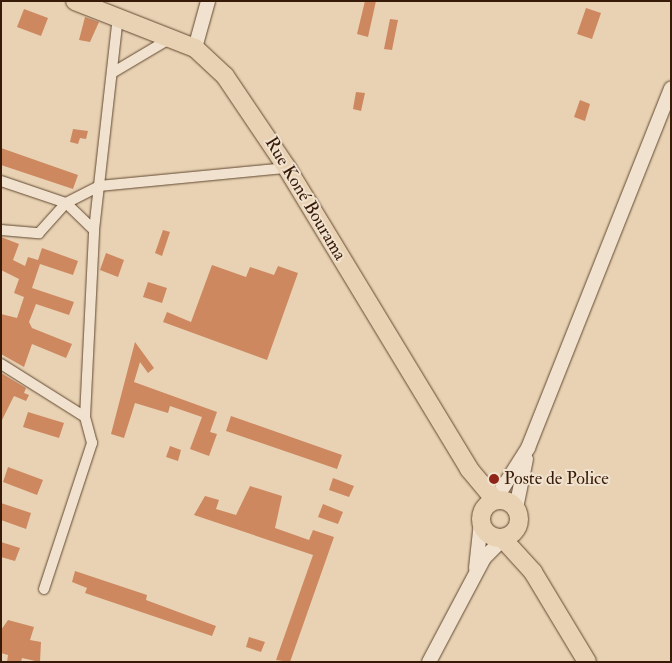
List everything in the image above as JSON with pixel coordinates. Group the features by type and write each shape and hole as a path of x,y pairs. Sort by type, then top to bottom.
{"highway":[{"name":"Rue Koné Bourama","path":"75,1 195,48 225,76 287,168 468,469 495,500"},
{"name":"Rue Koné Bourama","path":"468,469 481,522"},
{"path":"533,572 518,511 507,500 495,500 484,508 481,522 489,534 503,539 533,572 587,662"},
{"path":"503,539 516,529 518,511"}],"main road":[{"path":"195,48 208,1"},
{"path":"495,500 528,448 671,88"},
{"path":"518,511 528,448"},
{"path":"475,574 481,522"},
{"path":"429,662 475,574 503,539"}],"street":[{"path":"44,589 92,443 85,417 94,230 118,17"},
{"path":"112,73 171,38"},
{"path":"1,230 39,233 66,203 99,186 287,168"},
{"path":"1,181 66,203 94,230"},
{"path":"1,364 85,417"}],"building":[{"path":"365,1 376,1 368,37 357,34"},
{"path":"586,8 601,13 592,39 577,34"},
{"path":"24,9 48,18 41,36 17,27"},
{"path":"85,17 99,22 90,42 79,40"},
{"path":"390,19 398,20 392,50 384,49"},
{"path":"356,92 365,93 361,111 353,109"},
{"path":"580,100 590,104 585,121 574,117"},
{"path":"73,129 88,131 86,139 80,138 78,144 70,142"},
{"path":"1,148 78,175 73,189 1,165"},
{"path":"163,230 170,232 162,256 155,253"},
{"path":"1,237 19,244 13,260 25,266 28,257 38,260 42,248 78,261 73,275 40,264 32,288 74,302 69,315 36,304 29,322 32,328 72,344 66,358 32,344 24,367 1,354 1,314 17,318 24,297 14,293 19,279 1,270"},
{"path":"106,253 124,260 118,277 100,270"},
{"path":"212,265 246,277 250,267 274,275 278,266 298,273 267,360 163,322 167,312 191,322"},
{"path":"148,282 167,288 162,303 143,297"},
{"path":"135,342 154,368 148,373 140,362 134,382 217,412 210,432 217,434 209,456 190,449 202,417 170,406 168,413 135,403 124,438 111,434"},
{"path":"1,373 26,388 24,393 29,395 26,401 14,396 1,422"},
{"path":"28,412 64,423 59,438 23,427"},
{"path":"231,416 342,455 337,469 226,431"},
{"path":"170,446 181,450 178,461 166,457"},
{"path":"8,467 43,480 37,495 3,482"},
{"path":"333,478 354,486 349,497 329,490"},
{"path":"250,486 282,496 275,528 309,540 313,530 334,537 290,662 276,660 313,555 194,515 205,496 219,500 216,509 236,515"},
{"path":"1,503 31,513 26,529 1,520"},
{"path":"323,504 343,512 338,524 318,517"},
{"path":"1,542 20,548 15,561 1,557"},
{"path":"75,571 147,595 146,600 216,626 212,636 85,593 87,588 72,582"},
{"path":"8,620 34,627 30,640 41,642 40,662 22,658 21,662 7,662 8,655 1,653 1,630"},
{"path":"249,637 265,642 261,652 246,647"}],"place":[{"name":"Poste de Police","path":"494,479"}]}
